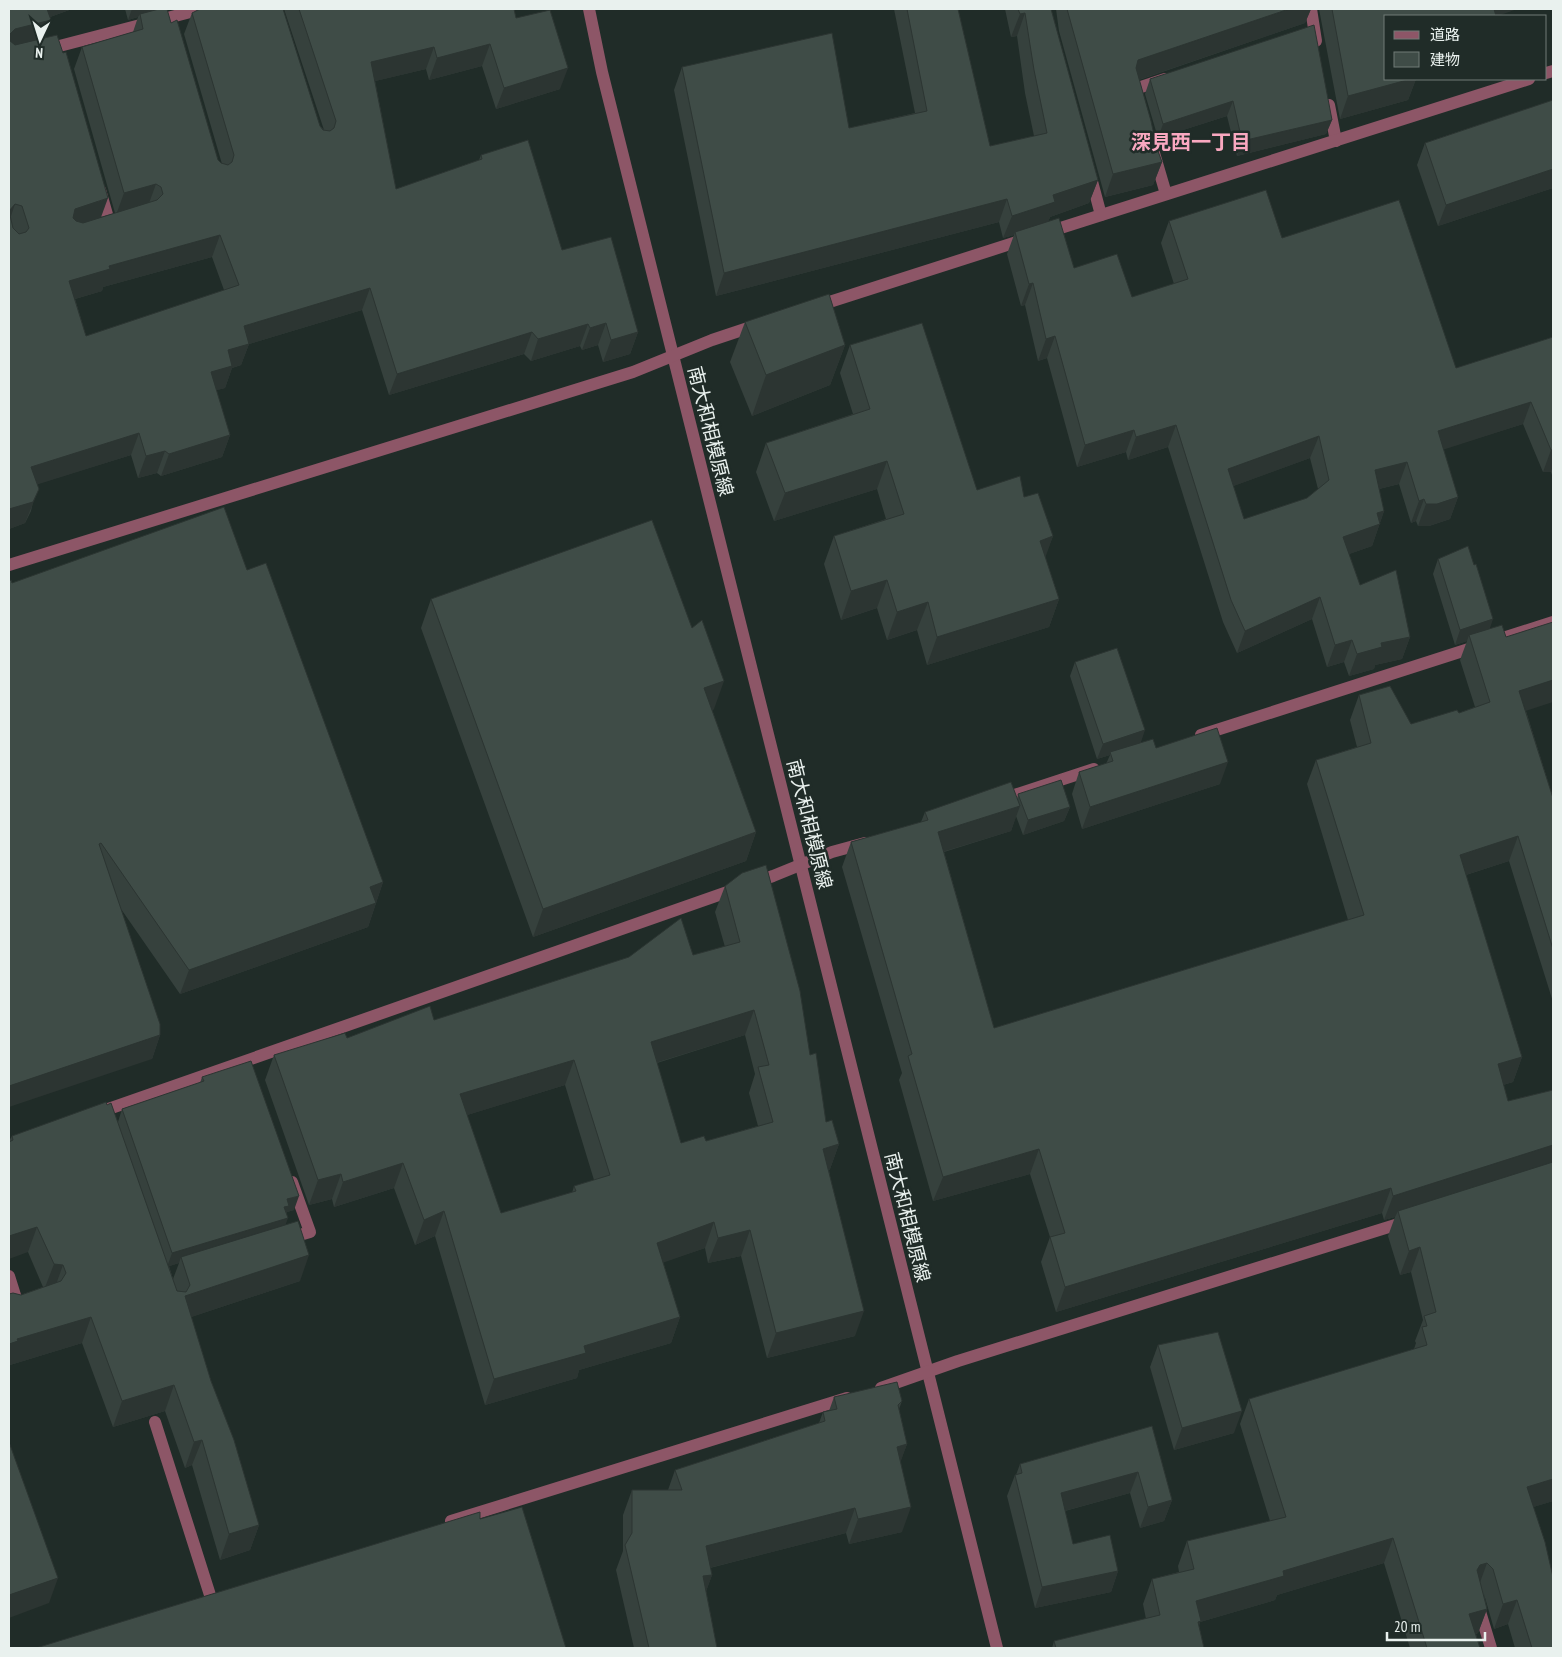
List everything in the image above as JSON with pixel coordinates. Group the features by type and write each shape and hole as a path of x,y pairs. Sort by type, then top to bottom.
{"street":[{"path":"34,52 61,50 202,9"},
{"name":"南大和相模原線","path":"589,9 602,72 672,356 997,1648"},
{"path":"1310,9 1310,31 1320,57"},
{"path":"1141,108 1135,89 1173,77"},
{"path":"807,310 1526,80"},
{"path":"1327,94 1336,141"},
{"path":"1149,137 1166,194"},
{"path":"1085,158 1101,215"},
{"path":"97,178 110,225"},
{"path":"9,565 614,378 769,322"},
{"path":"1190,739 1553,622"},
{"path":"983,805 1105,766"},
{"path":"87,1116 106,1115 801,864 879,838"},
{"path":"273,1243 310,1232 288,1168"},
{"path":"437,1525 865,1393 958,1361 1420,1217"},
{"path":"9,1276 14,1311 34,1303"},
{"path":"155,1422 210,1595"},
{"path":"1476,1596 1491,1648"}],"building":[{"path":"9,9 47,9 51,20 15,29 9,35"},
{"path":"167,9 171,23 177,20 218,160 228,165 232,162 234,155 192,13 200,9 283,9 320,126 323,130 330,131 334,128 336,121 299,9 514,9 516,18 550,10 568,68 504,88 490,44 437,58 434,47 371,62 396,189 482,159 481,155 528,140 562,250 611,237 638,332 611,340 606,323 590,328 588,324 538,339 532,332 397,374 370,288 244,326 249,344 228,350 232,366 211,372 230,435 169,454 165,451 146,456 139,433 31,467 39,489 33,502 9,509 9,40 15,45 57,35 63,53 66,52 108,198 75,209 73,218 83,223 157,200 163,194 161,187 156,184 124,193 82,47 143,29 140,14","holes":["15,204 22,206 29,228 26,232 19,234 13,228 9,211","220,235 239,285 86,336 69,281 110,269 109,266"]},
{"path":"907,9 958,9 990,146 1047,133 1025,13 1020,14 1018,9 1051,9 1098,180 1053,195 1055,202 1012,216 1007,199 724,273 682,67 832,33 849,128 927,111"},
{"path":"1067,9 1289,9 1138,60 1136,68 1151,121 1154,135 1152,135 1162,162 1113,174"},
{"path":"1332,9 1494,9 1496,15 1384,15 1384,80 1407,80 1348,96"},
{"path":"1314,25 1332,120 1242,141 1233,101 1163,124 1150,79"},
{"path":"1553,100 1553,169 1446,205 1425,143"},
{"path":"1266,190 1282,238 1399,200 1456,368 1553,337 1553,450 1551,450 1531,402 1438,431 1458,497 1437,504 1426,504 1424,499 1419,501 1407,462 1375,470 1384,511 1377,513 1380,524 1343,537 1360,585 1396,570 1410,637 1381,643 1382,647 1357,654 1352,640 1335,645 1320,597 1245,631 1231,600 1176,425 1136,437 1134,430 1085,445 1055,336 1046,339 1033,283 1029,284 1015,232 1059,218 1074,268 1117,254 1132,297 1188,279 1169,221","holes":["1319,436 1329,480 1307,498 1244,519 1228,469"]},
{"path":"829,294 845,345 766,375 745,322"},
{"path":"922,323 977,490 1020,476 1024,497 1038,493 1053,536 1040,541 1059,599 937,637 928,602 897,612 887,580 851,591 834,536 904,514 887,461 785,493 766,443 870,409 850,345"},
{"path":"224,507 247,570 266,563 383,882 370,887 376,903 189,970 101,843 99,844 160,1024 160,1035 9,1086 9,581 11,580 12,583"},
{"path":"652,520 692,628 702,620 724,681 704,688 756,832 543,909 431,599"},
{"path":"1468,546 1474,565 1476,564 1493,619 1460,630 1438,559"},
{"path":"1553,622 1553,680 1519,691 1553,798 1553,949 1518,836 1460,855 1522,1057 1498,1064 1508,1101 1553,1090 1553,1145 1393,1196 1391,1188 1065,1287 1050,1237 1065,1233 1039,1149 943,1177 908,1056 912,1054 851,842 928,820 925,812 1011,782 1020,806 938,832 994,1028 1364,915 1316,760 1371,743 1359,695 1390,686 1411,724 1457,710 1459,713 1490,702 1469,635 1502,625 1506,637"},
{"path":"1117,648 1145,730 1103,744 1075,662"},
{"path":"1217,728 1228,762 1090,807 1079,772 1113,761 1110,752 1153,739 1156,748"},
{"path":"1061,780 1070,807 1028,820 1018,794"},
{"path":"766,865 800,991 810,1055 816,1053 826,1122 832,1120 839,1144 823,1149 864,1311 776,1333 750,1230 718,1238 714,1222 657,1243 680,1317 584,1346 586,1353 494,1379 444,1211 424,1220 403,1163 343,1182 341,1174 318,1180 274,1055 345,1033 347,1038 430,1006 434,1020 629,957 681,918 693,955 740,942 725,886 742,873","holes":["754,1010 769,1065 758,1067 773,1122 706,1141 704,1136 681,1143 651,1042","574,1060 610,1175 574,1186 576,1191 501,1213 460,1094"]},
{"path":"251,1061 299,1196 287,1199 289,1206 284,1207 288,1218 172,1253 122,1109 204,1081 202,1077"},
{"path":"106,1102 107,1105 111,1103 177,1291 186,1292 190,1285 181,1257 298,1221 309,1255 185,1296 211,1381 234,1440 259,1525 229,1534 202,1440 194,1442 174,1385 122,1401 91,1317 17,1339 18,1341 9,1344 9,1294 21,1295 61,1281 66,1273 63,1265 54,1264 37,1227 9,1236 9,1142 13,1140 12,1136"},
{"path":"1553,1162 1553,1479 1527,1487 1545,1542 1553,1577 1553,1648 1532,1648 1517,1600 1503,1604 1493,1569 1487,1563 1480,1565 1477,1570 1487,1609 1469,1614 1480,1648 1427,1648 1393,1538 1283,1571 1284,1576 1196,1601 1201,1621 1198,1622 1204,1648 1056,1648 1054,1641 1160,1615 1152,1579 1194,1569 1187,1541 1286,1517 1249,1399 1427,1345 1422,1327 1427,1326 1424,1316 1436,1312 1420,1247 1409,1251 1398,1211"},
{"path":"1218,1332 1242,1411 1182,1428 1158,1345"},
{"path":"897,1382 902,1401 898,1405 907,1444 897,1447 911,1507 858,1519 855,1508 706,1546 712,1575 703,1576 717,1648 649,1648 625,1545 632,1533 632,1490 682,1490 675,1470 825,1421 823,1412 837,1409 834,1397"},
{"path":"1152,1426 1172,1500 1148,1507 1138,1472 1061,1493 1073,1544 1110,1535 1118,1571 1042,1587 1015,1475 1022,1473 1020,1464"},
{"path":"9,1442 58,1578 9,1595"},
{"path":"522,1507 566,1648 36,1648 480,1512 480,1519"}],"district":[{"name":"深見西一丁目","path":"1191,142"}]}
